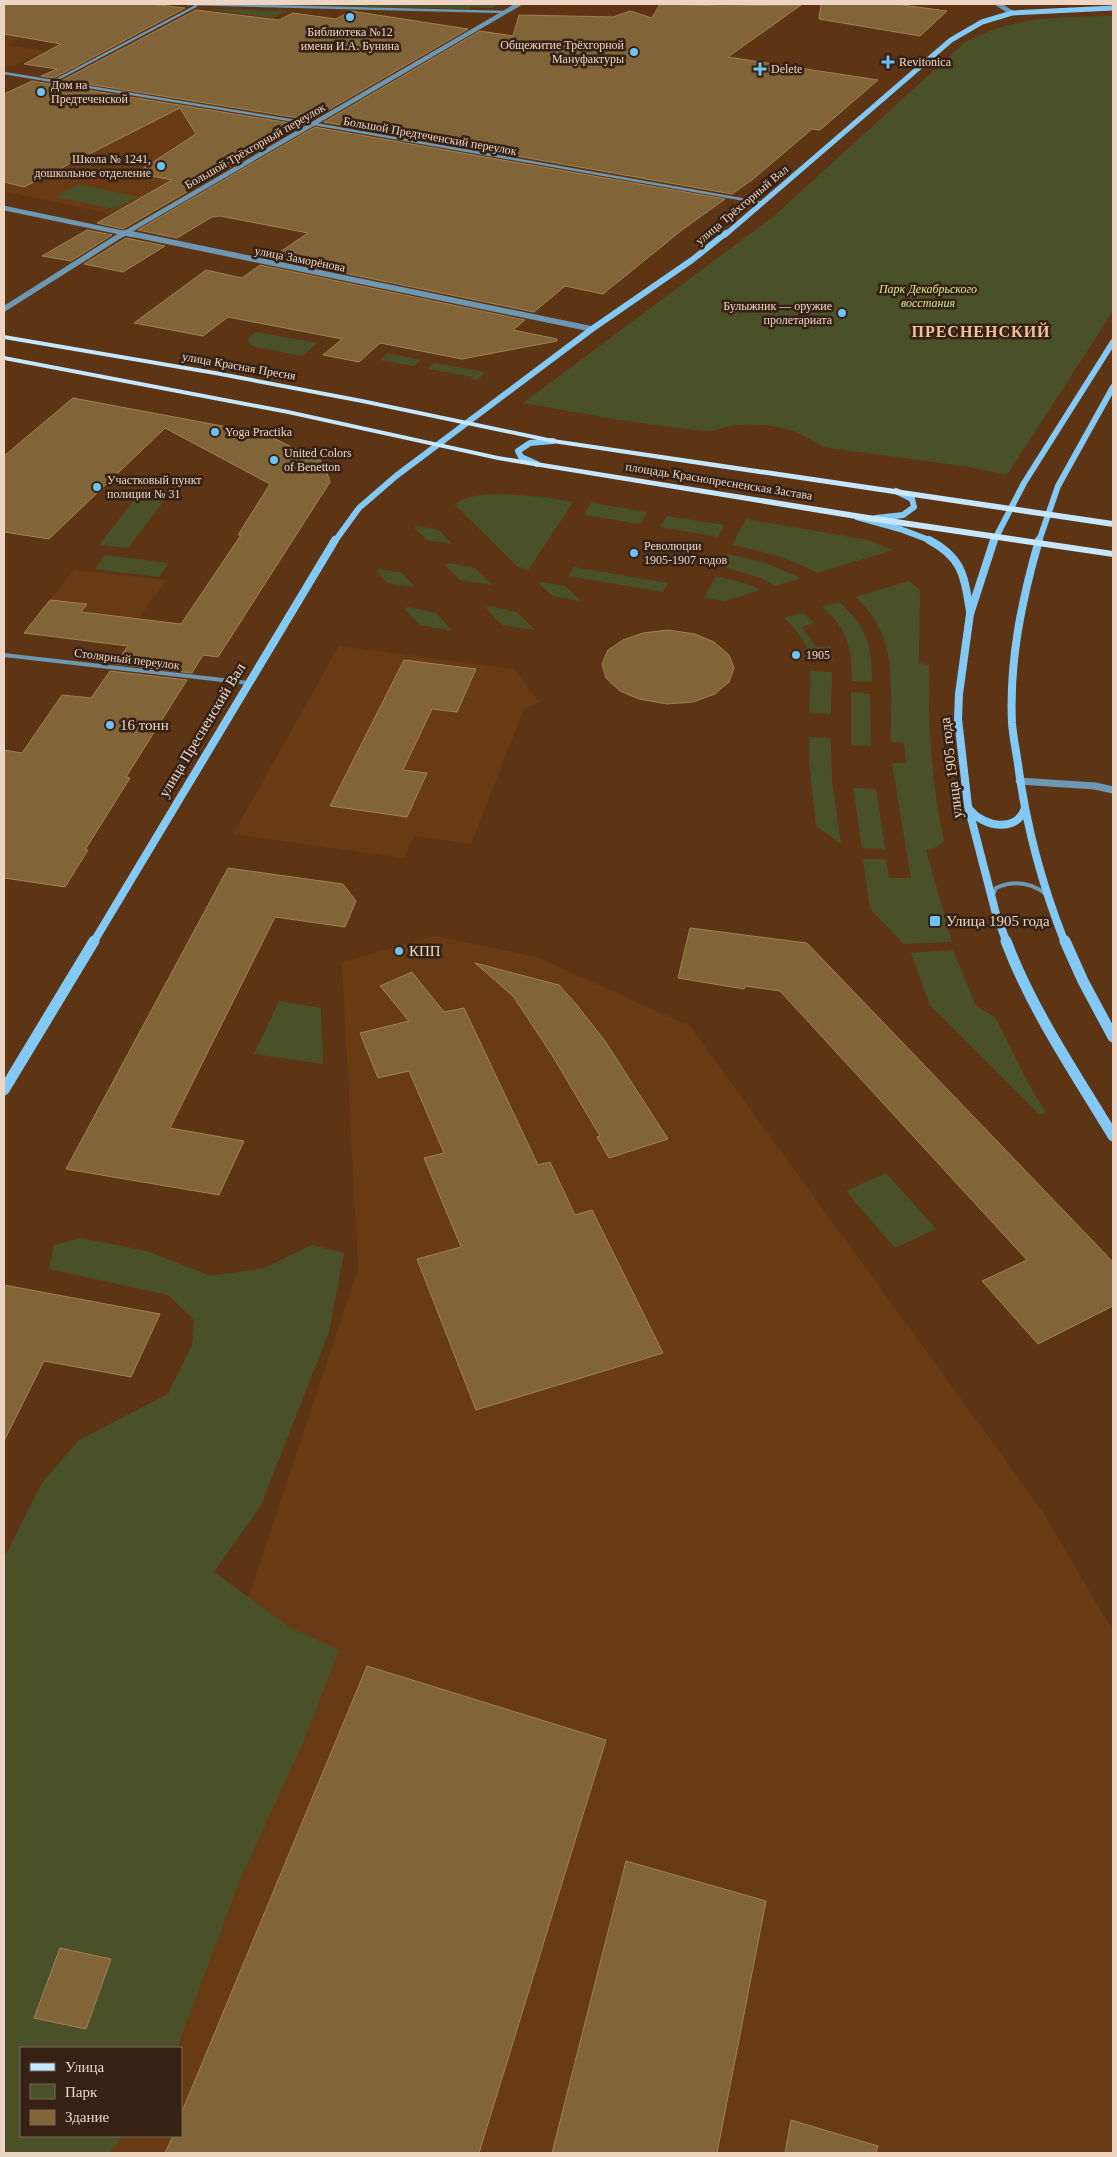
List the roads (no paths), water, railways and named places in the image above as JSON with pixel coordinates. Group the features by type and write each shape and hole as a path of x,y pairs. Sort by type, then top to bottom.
{"main road":[{"name":"улица Трёхгорный Вал","path":"469,423 592,330 692,260 763,203 951,40 982,22 1012,13 1113,8"},
{"name":"улица Красная Пресня","path":"4,337 215,373 469,423"},
{"name":"улица 1905 года","path":"1113,342 1009,509 995,538 970,614 959,694 958,719 968,806 992,901 1017,971 1065,1058 1113,1136"},
{"path":"4,358 279,410 440,445"},
{"path":"1113,387 1074,453 1058,487 1038,543 1027,582 1017,630 1012,724 1019,781 1050,900 1079,973 1113,1037"},
{"name":"площадь Краснопресненская Застава","path":"469,423 553,441 894,490 1113,524"},
{"name":"улица Пресненский Вал","path":"4,1090 342,529 353,515 380,489 469,423"},
{"path":"537,464 521,457 518,451 523,446 531,443 553,441"},
{"name":"площадь Краснопресненская Застава","path":"440,445 537,464 849,515 1113,554"},
{"path":"862,517 893,518 910,512 914,507 912,499 894,490"},
{"path":"849,515 915,535 945,548 961,568 966,582 970,614"},
{"path":"968,806 979,819 1000,824 1019,820 1024,814 1025,808"}],"street":[{"path":"187,4 504,12"},
{"path":"55,80 199,4"},
{"name":"Большой Трёхгорный переулок","path":"4,309 123,234 519,4"},
{"path":"998,4 1012,13"},
{"name":"Большой Предтеченский переулок","path":"4,73 55,80 763,203"},
{"name":"улица Заморёнова","path":"4,208 592,330"},
{"name":"Столярный переулок","path":"4,655 249,683"},
{"path":"1019,781 1095,786 1113,790"},
{"path":"992,901 992,894 996,888 1015,882 1027,883 1037,887 1046,893 1050,900"}],"place":[{"name":"Библиотека №12 имени И.А. Бунина","path":"350,17"},
{"name":"Общежитие Трёхгорной Мануфактуры","path":"634,52"},
{"name":"Revitonica","path":"888,62"},
{"name":"Delete","path":"760,69"},
{"name":"Дом на Предтеченской","path":"41,92"},
{"name":"Школа № 1241, дошкольное отделение","path":"161,166"},
{"name":"Булыжник — оружие пролетариата","path":"842,313"},
{"name":"Yoga Practika","path":"215,432"},
{"name":"United Colors of Benetton","path":"274,460"},
{"name":"Участковый пункт полиции № 31","path":"97,487"},
{"name":"Революции 1905-1907 годов","path":"634,553"},
{"name":"1905","path":"796,655"},
{"name":"16 тонн","path":"110,725"},
{"name":"Улица 1905 года","path":"935,921"},
{"name":"КПП","path":"399,951"}],"district":[{"name":"ПРЕСНЕНСКИЙ","path":"981,331"}],"park label":[{"name":"Парк Декабрьского восстания","path":"928,296"}]}
